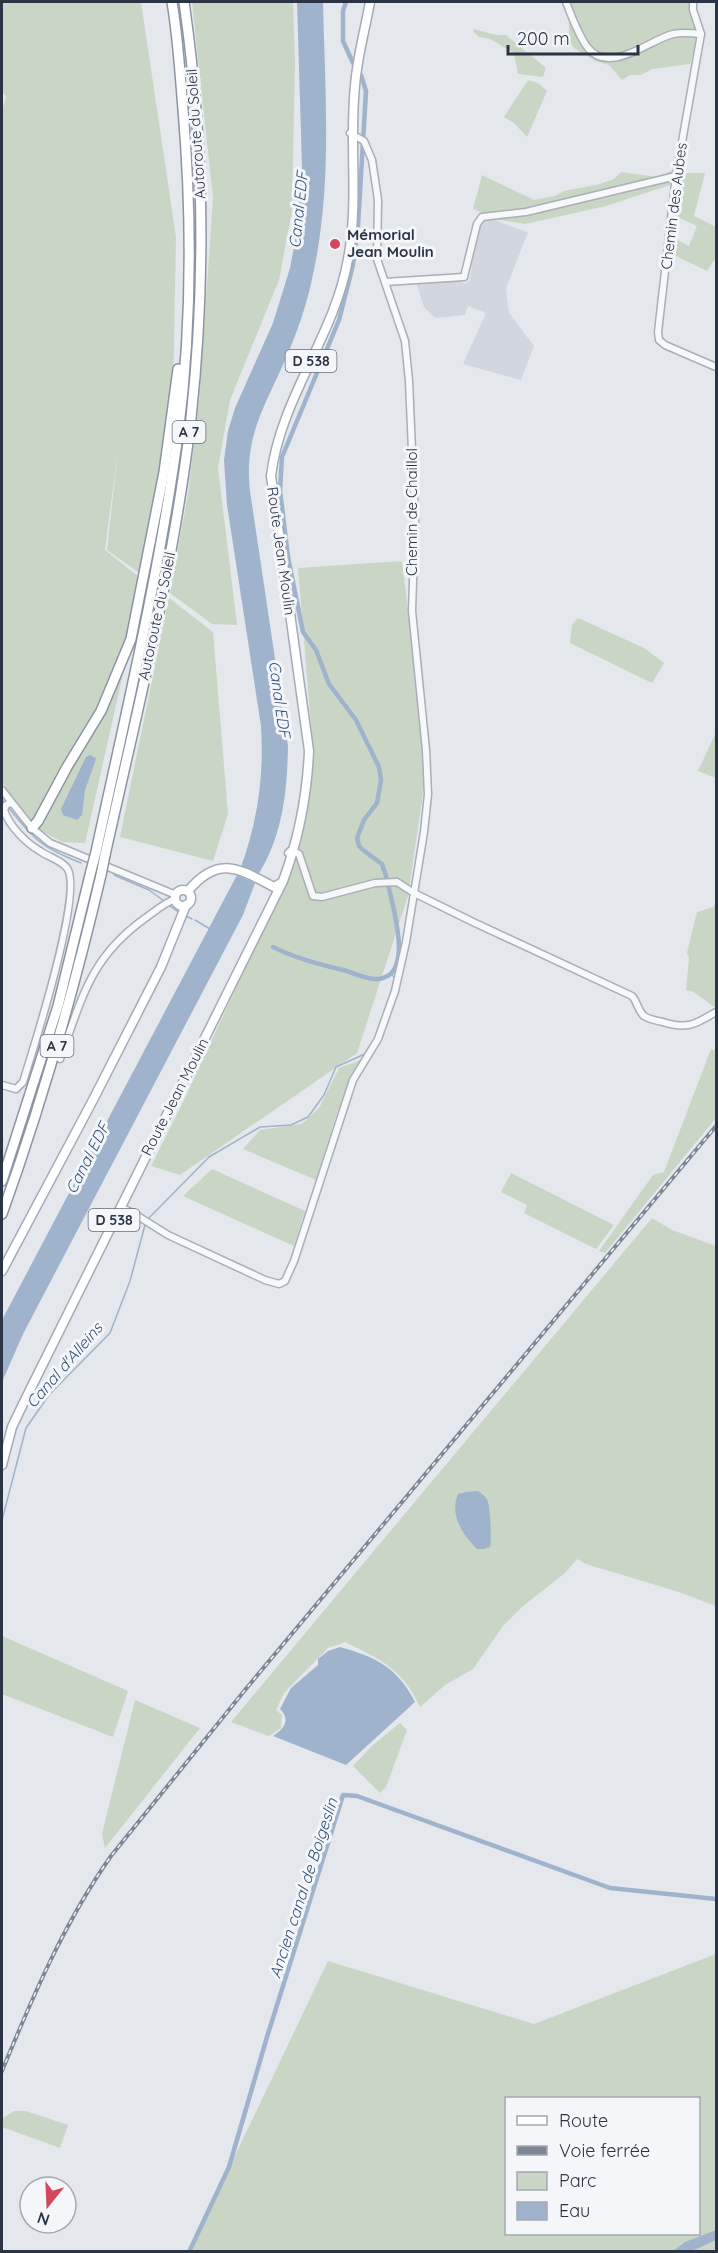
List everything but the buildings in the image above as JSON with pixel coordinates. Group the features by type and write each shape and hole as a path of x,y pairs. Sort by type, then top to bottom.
{"highway":[{"name":"Autoroute du Soleil","path":"2,1214 28,1142 68,1010 166,516 186,355 189,290 186,150 172,2"},
{"name":"Autoroute du Soleil","path":"100,853 158,620 177,519 191,420 200,298 201,223 193,76 184,2"},
{"path":"32,828 101,711 131,639 164,472 177,384 184,298 189,290"},
{"name":"Autoroute du Soleil","path":"2,1181 55,1017 96,873"}],"main road":[{"name":"Route Jean Moulin","path":"2,1465 12,1427 20,1410 266,914 302,820 308,780 309,751 271,476 275,446 342,285 349,258 359,138 356,79 370,2"},
{"name":"Route Jean Moulin","path":"291,851 304,782 305,719"},
{"path":"2,1271 161,967 180,904 181,891 188,891 198,880 224,867 238,869 277,884"},
{"name":"D 538","path":"233,978 277,884"},
{"path":"180,904 191,898 188,891"}],"street":[{"path":"566,2 588,47 593,53 604,58 621,56 673,34 701,34 693,10 693,2"},
{"name":"Chemin des Aubes","path":"701,34 676,176 658,337 665,345 717,368"},
{"name":"Chemin de Chaillol","path":"120,1207 168,1235 265,1280 279,1284 285,1281 294,1261 353,1080 378,1039 402,963 424,832 428,782 412,611 415,520 411,403 405,341 377,259 379,226 377,188 372,160 359,138"},
{"path":"385,282 464,277 477,224 482,217 526,212 676,176"},
{"path":"2,790 32,828 63,849 180,904"},
{"path":"2,1085 16,1089 23,1082 64,933 72,885 71,876 66,867 34,847 10,821 4,810 6,805 11,803"},
{"path":"291,851 299,854 313,897 322,897 385,882 397,882 414,893 632,996 643,1015 647,1017 673,1026 684,1026 697,1023 717,1012"},
{"path":"60,1059 86,989 101,960 125,934 180,904"}],"shaded area":[{"path":"483,219 491,219 528,232 506,288 509,313 534,346 521,380 463,364 486,313 468,306 465,315 435,318 424,307 416,282 457,280 465,284 470,280 478,224"}],"green space":[{"path":"2,2 141,2 176,237 173,400 148,579 107,550 118,449 105,550 144,581 85,843 62,842 33,826 2,782 2,111 6,96 2,92"},
{"path":"192,2 293,2 295,63 292,211 279,280 230,400 218,468 237,625 212,624 170,593 188,494 199,401 213,198"},
{"path":"569,2 691,2 699,31 690,64 652,69 641,75 630,75 622,80 609,65 595,61 574,48 569,40"},
{"path":"474,29 496,35 506,35 546,68 543,77 518,74 514,53 490,39 479,37 473,31"},
{"path":"528,80 538,83 547,91 527,137 514,123 504,117"},
{"path":"675,169 673,184 606,206 525,224 500,220 473,209 482,175 534,200 600,184 614,179 621,172 658,177"},
{"path":"680,173 705,173 694,216 716,227 716,257 707,271 672,254 674,238 689,246 697,226 675,216"},
{"path":"402,561 427,766 408,896 357,1053 180,1175 151,1166 279,895 302,831 310,789 313,749 298,568"},
{"path":"169,598 213,632 228,814 213,861 120,837"},
{"path":"578,618 644,648 664,663 652,683 570,643 572,625"},
{"path":"716,732 716,778 698,771"},
{"path":"716,903 716,1006 714,1007 694,992 686,990 689,958 687,953 697,912 713,907"},
{"path":"711,1049 716,1051 716,1118 605,1253 599,1251 653,1175 664,1172"},
{"path":"361,1060 337,1113 316,1180 243,1149 260,1130 302,1124 319,1108 339,1068"},
{"path":"212,1169 305,1211 294,1246 183,1196"},
{"path":"511,1173 614,1225 596,1249 524,1213 527,1205 501,1192"},
{"path":"652,1218 672,1230 716,1246 716,1606 676,1591 586,1564 577,1559 565,1573 522,1607 503,1626 473,1669 445,1685 420,1707 398,1674 380,1660 345,1642 328,1648 284,1693 276,1710 282,1715 281,1728 269,1736 231,1722"},
{"path":"2,1636 128,1691 113,1737 2,1694"},
{"path":"135,1700 200,1728 105,1848 102,1834"},
{"path":"400,1723 407,1730 386,1787 380,1793 353,1766 373,1745"},
{"path":"716,1954 716,2251 189,2252 328,1961 534,2024"},
{"path":"14,2111 26,2111 68,2125 60,2148 2,2127 3,2118"}],"water":[{"name":"Canal EDF","path":"297,2 323,2 325,175 319,244 309,292 293,342 254,432 249,460 250,491 288,746 282,813 273,844 258,875 241,867 256,815 262,763 261,726 227,505 224,460 228,431 235,408 273,323 290,268 295,242 302,167"},
{"path":"90,755 96,758 85,790 82,815 77,820 63,815 61,809 86,757"},
{"name":"Canal EDF","path":"237,875 255,883 243,915 23,1334 2,1382 2,1320"},
{"path":"478,1491 487,1499 489,1511 491,1544 490,1547 484,1549 477,1549 467,1537 456,1517 455,1509 458,1494"},
{"path":"340,1647 365,1655 385,1666 401,1680 415,1702 346,1765 273,1736 285,1724 285,1717 280,1709 291,1688 318,1665 318,1659 328,1651"},
{"path":"716,2230 716,2240 692,2251 673,2251 685,2242"}],"waterway":[{"path":"346,2 343,11 343,41 353,63"},
{"path":"361,75 366,91 358,226 353,265 339,320 282,457 280,490 288,557 303,632 316,650 329,684 356,720 379,767 381,780 377,803 364,820 357,838 359,846 382,864 387,879"},
{"path":"9,808 40,842 57,853 81,863"},
{"path":"114,875 149,890 164,901"},
{"path":"273,947 298,958 363,977 383,978 392,972 397,963 399,950 396,920 388,884"},
{"path":"169,905 178,912"},
{"path":"186,916 192,919"},
{"path":"195,920 210,929"},
{"name":"Canal d'Alleins","path":"388,1002 395,978 391,974"},
{"name":"Canal d'Alleins","path":"147,1220 209,1157 260,1127 291,1125 308,1117 324,1095 336,1067 367,1053"},
{"name":"Canal d'Alleins","path":"2,1520 26,1428 49,1395 110,1333 130,1281 145,1225"},
{"name":"Ancien canal de Boigeslin","path":"189,2252 229,2167 343,1795 357,1796 610,1888 716,1899"}],"railway":[{"path":"2,2071 64,1934 78,1907 111,1856 245,1690 716,1126"}],"place":[{"name":"Mémorial Jean Moulin","path":"335,244"}]}
